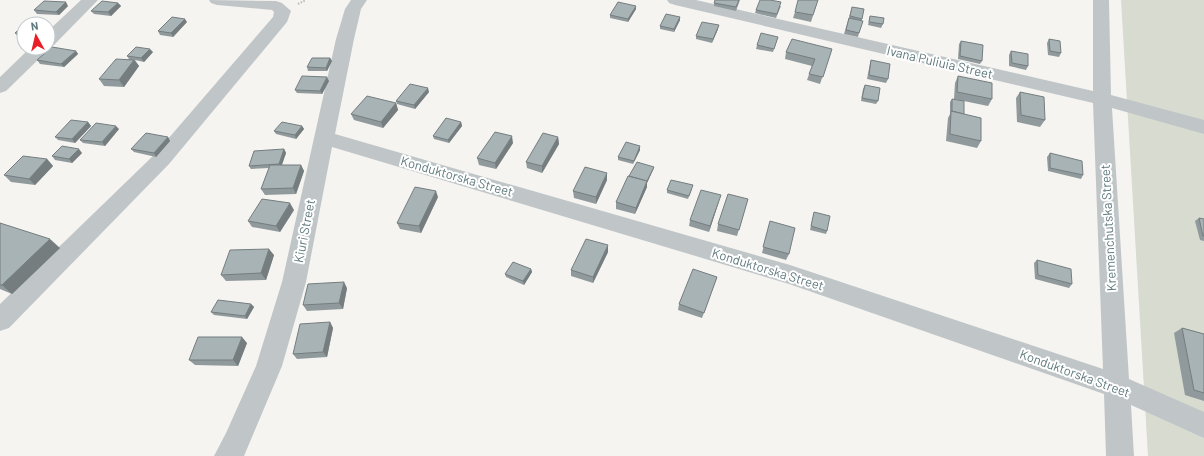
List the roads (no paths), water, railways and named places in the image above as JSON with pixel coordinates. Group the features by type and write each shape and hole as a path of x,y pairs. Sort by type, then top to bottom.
{"street":[{"path":"56,33 90,0"},
{"path":"0,320 162,159 282,18 283,11 276,6 217,0"},
{"name":"Kiuri Street","path":"228,456 236,443 269,366 294,282 323,137 345,39 353,9 359,0"},
{"name":"Ivana Puliuia Street","path":"675,0 1102,99 1204,127"},
{"name":"Kremenchutska Street","path":"1101,0 1102,99 1120,456"},
{"path":"0,87 32,56"},
{"name":"Konduktorska Street","path":"323,137 790,275 1116,386 1204,425"}]}
